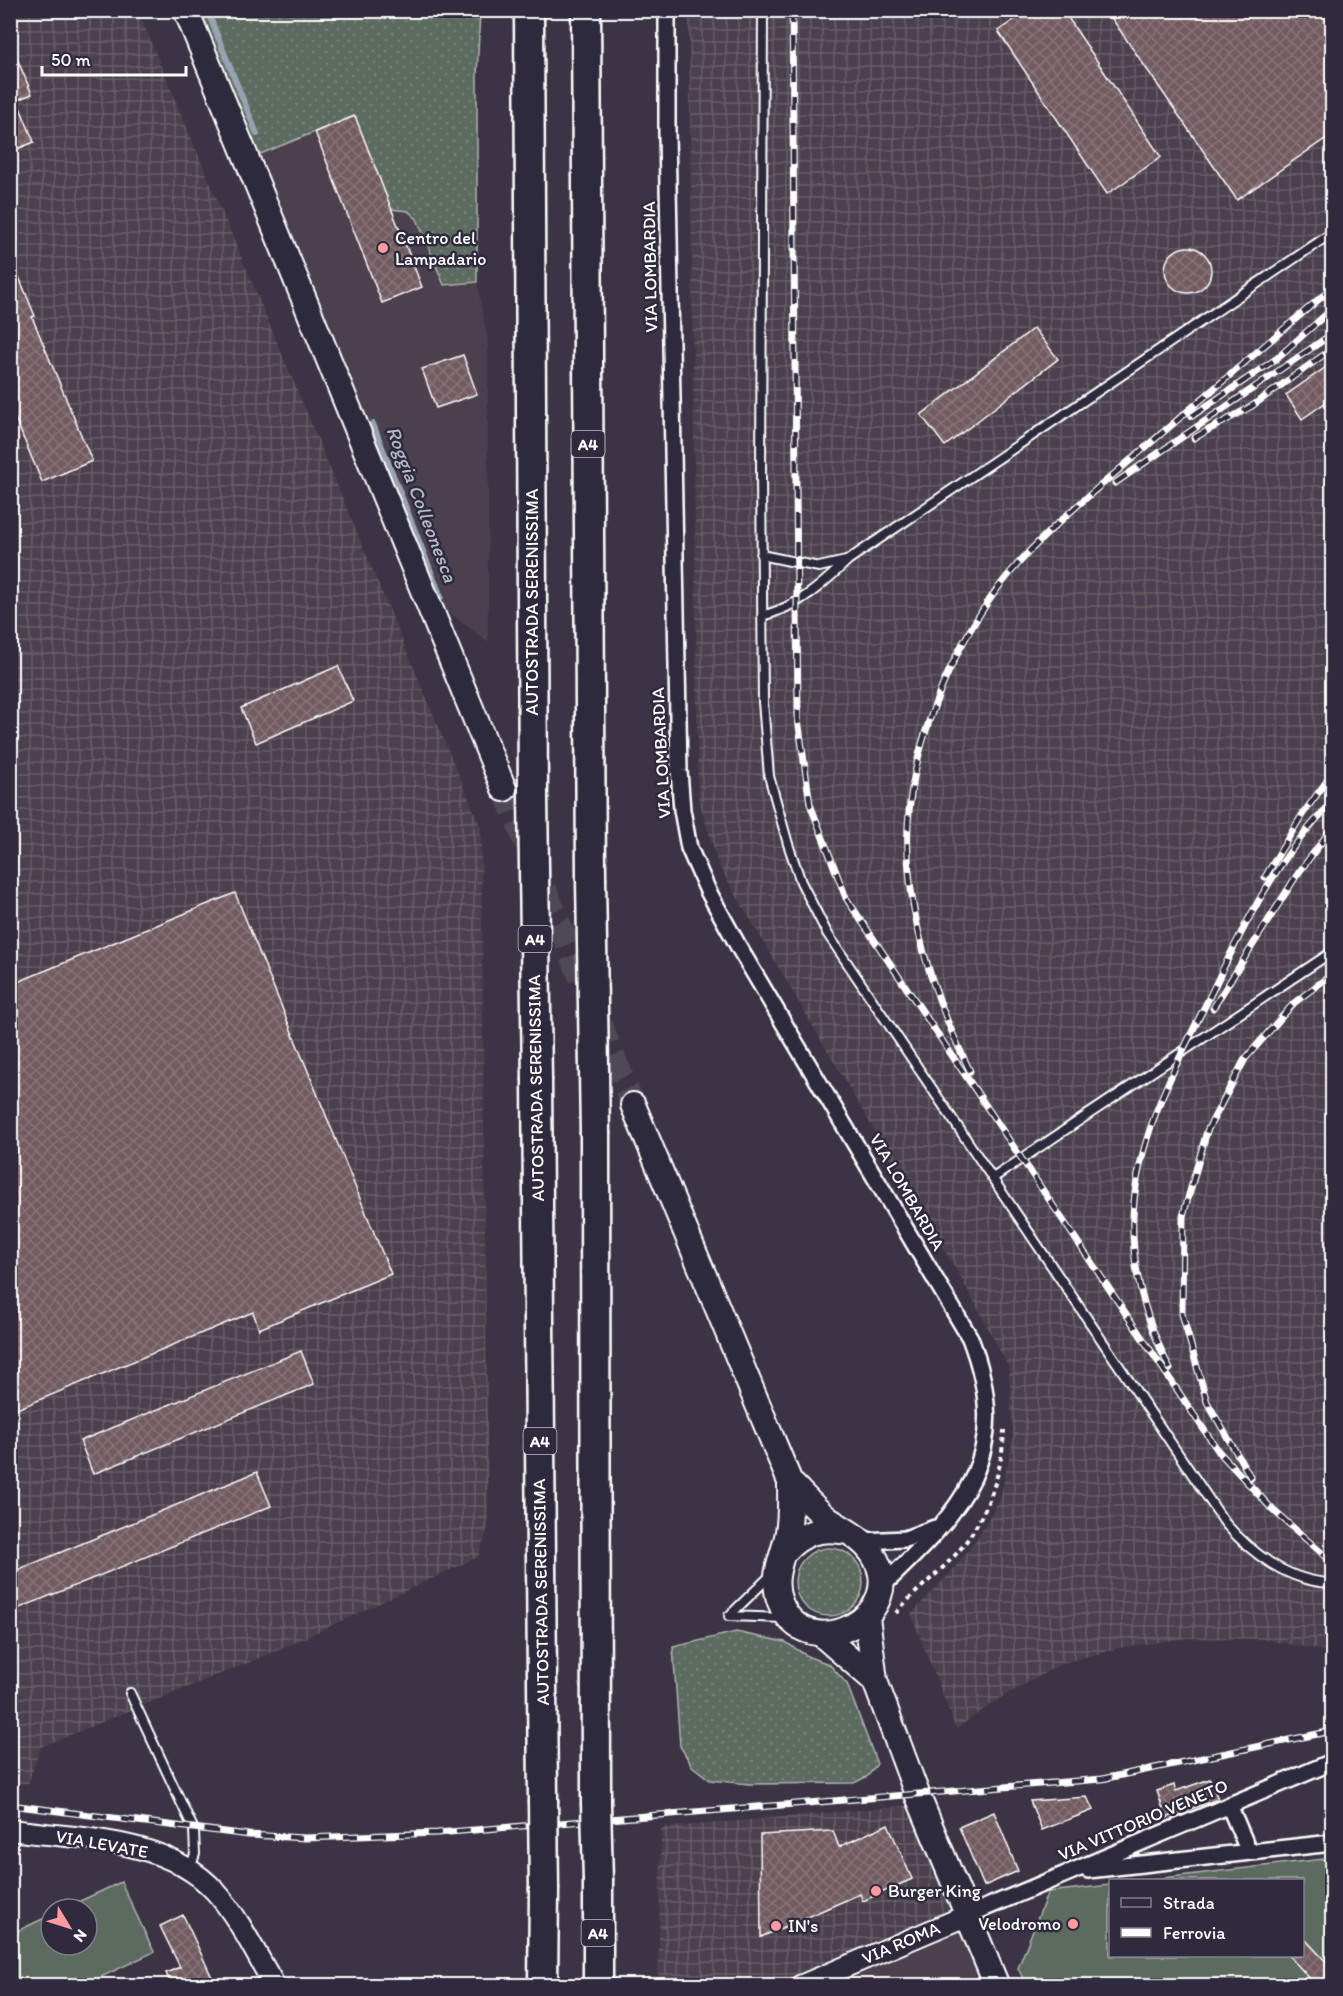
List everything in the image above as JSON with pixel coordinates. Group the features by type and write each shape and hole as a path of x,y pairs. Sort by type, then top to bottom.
{"highway":[{"name":"AUTOSTRADA SERENISSIMA","path":"529,10 543,1986"},
{"name":"A4","path":"586,10 591,878 595,1134 598,1986"}],"main road":[{"path":"186,10 504,789"},
{"path":"633,1105 790,1482 791,1510 781,1561 778,1595 791,1618 805,1629 821,1634 838,1633 854,1627 867,1617 876,1603 880,1587 876,1562 855,1537 815,1508 790,1482"},
{"path":"781,1561 796,1539 812,1531 830,1529 855,1537"},
{"path":"867,1617 874,1682 917,1794 997,1986"},
{"path":"821,1634 874,1682"}],"street":[{"name":"VIA LOMBARDIA","path":"667,10 667,132 679,759 685,834 704,883 741,951 970,1338 985,1382 988,1409 986,1438 980,1466 968,1492 880,1587"},
{"name":"VIA LOMBARDIA","path":"855,1537 917,1536 934,1528 950,1514"},
{"name":"VIA VITTORIO VENETO","path":"968,1915 1332,1762"},
{"path":"1229,1805 1249,1852"},
{"name":"VIA LEVATE","path":"10,1830 127,1846 160,1855 190,1870 224,1901 275,1986"},
{"path":"1070,1872 1332,1843"},
{"name":"VIA ROMA","path":"800,1986 968,1915"}],"lane":[{"path":"763,10 761,555 763,702 769,776 801,882 827,933 1225,1523 1256,1553 1278,1567 1306,1580 1332,1583"},
{"path":"762,616 786,610 815,592 848,560 1332,233"},
{"path":"761,555 819,567 848,560"},
{"path":"993,1178 1332,952"},
{"path":"781,1561 729,1616 791,1618"},
{"path":"130,1693 194,1830 195,1854 190,1870"}],"path":[{"path":"893,1616 962,1547 980,1519 997,1482 1003,1454 1004,1426"}],"shaded area":[{"path":"11,11 138,11 481,828 488,1527 478,1557 279,1650 41,1747 28,1784 11,1782"},
{"path":"689,11 1332,11 1332,1652 1262,1639 1187,1638 1119,1648 1063,1663 1000,1698 956,1729 911,1614 952,1571 978,1537 1000,1499 1013,1439 1009,1368 969,1292 719,866 698,797"},
{"path":"355,116 391,208 408,211 417,218 444,285 477,282 488,341 488,642 435,602 251,157"},
{"path":"914,1805 960,1912 781,1985 658,1986 661,1828"},
{"path":"965,1924 990,1986 817,1986"}],"green space":[{"path":"200,11 480,11 477,76 477,282 444,285 417,219 408,211 391,209 354,116 258,155"},
{"path":"836,1548 848,1554 857,1563 863,1575 861,1595 853,1606 836,1616 822,1616 805,1606 797,1595 795,1575 805,1558 816,1550"},
{"path":"736,1632 785,1642 809,1657 829,1664 847,1684 877,1764 868,1776 854,1783 749,1784 710,1780 692,1766 680,1746 673,1647"},
{"name":"Velodromo","path":"1332,1858 1332,1985 1026,1985 1018,1968 1048,1892 1109,1885 1109,1957 1304,1957 1304,1879 1154,1879"},
{"path":"121,1882 154,1952 84,1985 18,1985 11,1969 11,1934 39,1921 39,1957 99,1957 99,1897 89,1897"}],"building":[{"path":"1028,10 1063,10 1161,157 1107,194 998,31"},
{"path":"1106,10 1332,10 1332,134 1237,200"},
{"path":"10,42 32,94 17,100 34,142 10,152"},
{"name":"Centro del Lampadario","path":"355,116 422,287 382,303 315,132"},
{"path":"1188,247 1204,254 1211,270 1204,286 1188,293 1172,286 1165,270 1172,254"},
{"path":"10,255 35,316 32,317 92,461 42,482 10,406"},
{"path":"1034,328 1058,359 945,446 921,415"},
{"path":"463,355 477,394 436,408 422,369"},
{"path":"1332,363 1332,398 1302,419 1286,395"},
{"path":"338,666 353,701 256,743 241,708"},
{"path":"235,893 391,1274 259,1329 253,1312 10,1412 10,985"},
{"path":"301,1351 314,1384 93,1474 80,1441"},
{"path":"257,1472 271,1506 10,1612 10,1573"},
{"path":"1210,1779 1218,1799 1166,1818 1157,1791 1174,1785 1176,1791"},
{"path":"1087,1797 1093,1810 1042,1830 1030,1801"},
{"path":"994,1812 1018,1871 984,1886 959,1827"},
{"path":"888,1824 912,1879 863,1901 860,1894 761,1937 760,1835 833,1831 839,1847"},
{"path":"183,1915 216,1986 172,1986 166,1973 180,1967 160,1926"},
{"path":"1304,1938 1332,1968 1332,1986 1317,1986 1290,1957 1304,1957"}],"waterway":[{"name":"Roggia Colleonesca","path":"207,10 257,134"},
{"name":"Roggia Colleonesca","path":"373,424 441,597"}],"tunnel":[{"path":"504,789 633,1105"}],"railway":[{"path":"792,10 798,719 810,804 846,898 1219,1452 1272,1509 1332,1562"},
{"path":"970,1071 944,1013 924,952 916,920 908,857 908,825 917,764 925,733 948,673 978,617 995,592 1045,535 1332,288"},
{"path":"1192,416 1276,359 1332,309"},
{"path":"1115,483 1332,334"},
{"path":"1194,438 1252,406 1332,349"},
{"path":"1265,877 1302,815 1332,774"},
{"path":"1170,1369 1147,1314 1138,1275 1133,1236 1136,1188 1149,1132 1182,1053 1246,923 1293,847 1332,803"},
{"path":"1213,1008 1297,875 1332,828"},
{"path":"1251,1478 1207,1402 1182,1314 1183,1216 1207,1131 1245,1059 1294,1003 1332,974"},
{"path":"10,1805 249,1835 306,1838 437,1833 1102,1779 1332,1731"}],"place":[{"name":"Centro del Lampadario","path":"383,248"},
{"name":"Burger King","path":"876,1891"},
{"name":"Velodromo","path":"1073,1924"},
{"name":"IN's","path":"776,1926"}]}
